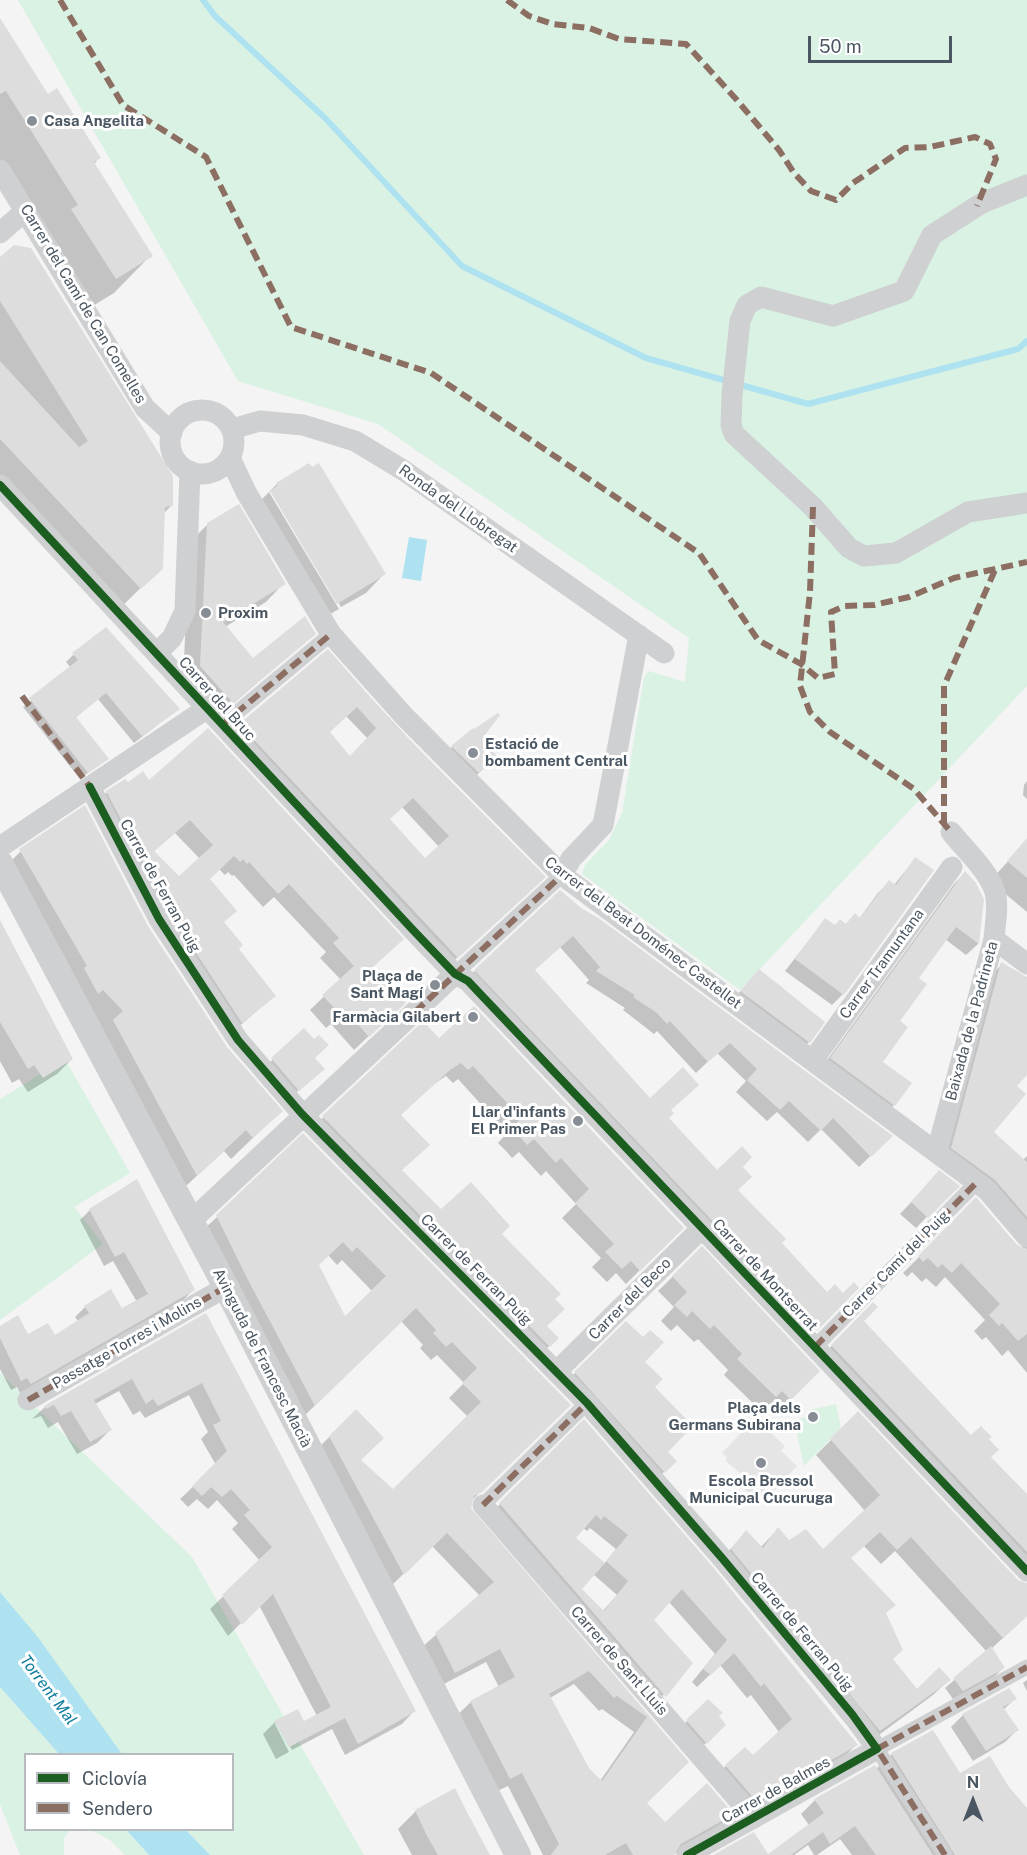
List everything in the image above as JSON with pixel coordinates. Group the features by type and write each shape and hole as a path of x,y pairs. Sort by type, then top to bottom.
{"street":[{"name":"Carrer del Camí de Can Comelles","path":"0,170 145,408 172,433"},
{"path":"1027,185 982,202 932,235 904,291 833,316 761,297 747,305 740,321 731,425 738,438 813,507 849,548 864,556 879,556 909,548 968,512 1027,503"},
{"path":"0,233 26,210"},
{"path":"200,410 219,415 232,429 234,444 230,459 212,472 201,474 190,471 180,465 174,456 170,444 172,433 182,417 200,410"},
{"name":"Ronda del Llobregat","path":"232,429 260,421 303,425 355,441 404,470 664,653"},
{"name":"Carrer del Beat Doménec Castellet","path":"230,459 246,492 331,634 404,716 562,875 977,1182 1027,1237"},
{"path":"157,653 172,638 185,610 190,471"},
{"name":"Carrer del Bruc","path":"0,485 455,974"},
{"path":"222,725 331,634"},
{"path":"191,1221 302,1114 562,875 572,858 603,825 639,636"},
{"path":"0,847 206,709"},
{"name":"Carrer de Ferran Puig","path":"90,787 159,919 238,1040 302,1114 587,1403 722,1558 852,1714 877,1749"},
{"name":"Baixada de la Padrineta","path":"937,1152 994,939 995,892 981,869 951,832"},
{"name":"Avinguda de Francesc Macià","path":"0,863 226,1287 518,1855"},
{"name":"Carrer Tramuntana","path":"813,1060 952,867"},
{"path":"994,939 1027,964"},
{"name":"Carrer de Montserrat","path":"455,974 468,981 1027,1571"},
{"name":"Carrer Camí del Puig","path":"815,1347 977,1182"},
{"name":"Carrer del Beco","path":"557,1371 702,1228"},
{"name":"Passatge Torres i Molins","path":"28,1400 226,1287"},
{"path":"483,1504 587,1403"},
{"name":"Carrer de Sant Lluis","path":"483,1504 754,1818"},
{"name":"Carrer de Balmes","path":"687,1855 1027,1667"},
{"path":"877,1749 945,1855"}],"shaded area":[{"name":"Escola Bressol Municipal Cucuruga","path":"755,1418 785,1446 781,1451 797,1466 761,1504 735,1481 741,1474 725,1460 727,1458 722,1453"}],"green space":[{"path":"18,0 1027,0 1027,686 740,990 582,874 585,865 609,840 622,813 644,677 649,671 685,682 689,638 378,424 238,381"},
{"path":"65,1059 130,1173 74,1207 103,1244 0,1320 0,1099"},
{"path":"0,1373 192,1557 364,1855 210,1855 187,1831 234,1831 234,1753 121,1753 0,1592"},
{"path":"836,1404 841,1428 804,1466 794,1420 811,1416 810,1410"},
{"path":"0,1687 58,1753 24,1753 24,1831 69,1831 64,1838 64,1855 20,1855 0,1804"},
{"path":"93,1831 126,1831 149,1855 125,1855 110,1840"}],"water":[{"path":"409,537 427,540 421,581 402,578"},
{"name":"Torrent Mal","path":"0,1592 37,1636 121,1753 58,1753 0,1687"},
{"path":"127,1831 187,1831 210,1855 149,1855"}],"building":[{"path":"0,18 48,94 57,88 101,158 94,162 153,256 116,279 71,209 78,205 6,91 0,94"},
{"path":"14,245 31,248 173,476 173,506 165,507 163,569 141,589 0,439 0,361 79,447 88,441 0,301 0,257"},
{"path":"309,463 312,467 319,463 386,574 337,604 270,491 277,486 276,483"},
{"path":"239,504 286,584 223,622 253,658 305,616 316,634 233,703 200,666 207,523"},
{"path":"106,627 180,709 142,736 106,693 76,717 109,759 88,773 29,698 78,660 72,653"},
{"path":"328,649 394,724 546,877 458,958 239,724","holes":["357,707 376,728 350,756 330,732","413,798 449,836 425,858 390,819"]},
{"name":"Estació de bombament Central","path":"498,713 500,715 482,739 498,757 479,773 451,746 473,728"},
{"path":"208,728 404,939 373,967 406,1003 369,1037 346,1011 341,1015 322,995 354,966 333,943 339,938 289,884 278,894 249,862 247,864 243,859 240,862 234,856 210,879 237,911 224,922 243,945 239,949 276,996 242,1023 170,913 106,791 125,779 128,782 143,771 149,780","holes":["190,820 213,845 179,876 154,851"]},
{"path":"85,805 148,926 227,1047 283,1111 253,1138 246,1130 197,1176 113,1020 123,1011 103,990 98,994 84,968 87,966 19,849"},
{"path":"1027,838 1027,878 1007,861"},
{"path":"915,857 934,870 844,995 795,959 825,918 835,925 840,919 846,924 855,913 860,918 889,880 896,885"},
{"path":"965,871 976,883 984,899 979,944 956,927 919,978 927,984 900,1021 908,1027 883,1062 912,1083 895,1106 830,1058"},
{"path":"560,890 581,908 600,919 893,1136 871,1157 833,1118 821,1131 789,1101 780,1110 747,1080 757,1069 730,1043 708,1062 670,1021 667,1024 657,1013 633,997 635,995 596,971 600,967 573,936 535,970 650,1098 683,1067 699,1085 671,1110 674,1113 669,1118 717,1170 742,1146 752,1157 743,1167 752,1177 738,1190 786,1239 782,1243 827,1292 835,1284 843,1293 854,1282 859,1288 817,1331 474,970"},
{"path":"0,920 73,1059 43,1078 34,1065 28,1069 0,1022"},
{"path":"1001,962 1027,977 1027,1075 1017,1086 1026,1094 994,1132 1027,1162 1027,1217 995,1180 951,1148"},
{"path":"759,969 825,1022 810,1043 740,991"},
{"path":"474,1006 684,1228 640,1271 631,1261 622,1269 605,1252 614,1244 575,1203 589,1189 561,1158 556,1163 534,1139 527,1145 511,1128 521,1118 473,1066 468,1070 461,1063 450,1070 401,1115 430,1145 402,1170 441,1209 471,1182 510,1226 502,1234 561,1294 555,1299 565,1309 547,1326 559,1338 550,1347 322,1116 423,1021 439,1038"},
{"path":"304,1028 314,1039 319,1035 329,1045 315,1058 325,1069 299,1091 271,1058"},
{"path":"303,1133 571,1405 482,1492 474,1496 471,1508 689,1762 647,1803 665,1822 707,1783 734,1814 681,1844 674,1855 633,1855 626,1843 605,1855 551,1855 559,1844 522,1773 510,1779 470,1701 515,1677 500,1649 455,1673 435,1633 494,1582 447,1533 404,1575 329,1436 356,1409 384,1438 361,1460 393,1489 481,1402 462,1383 477,1368 452,1342 446,1347 433,1333 436,1330 416,1308 315,1406 216,1215","holes":["343,1242 352,1252 357,1247 386,1276 345,1316 319,1265","589,1671 614,1698 617,1696 647,1717 602,1781 589,1768 549,1694"]},
{"path":"939,1170 960,1186 928,1218 911,1202"},
{"path":"137,1179 195,1290 31,1384 27,1378 21,1381 0,1338 0,1326 18,1315 28,1334 48,1323 55,1335 89,1313 84,1306 111,1289 122,1308 148,1294 124,1252 115,1257 89,1209"},
{"path":"976,1197 1017,1245 1027,1249 1027,1334 1018,1341 1002,1323 999,1326 989,1315 1000,1304 961,1263 952,1273 942,1264 938,1268 928,1258 923,1262 918,1256"},
{"path":"702,1246 820,1371 791,1400 782,1391 776,1397 737,1359 742,1354 714,1325 710,1329 692,1311 687,1317 674,1305 687,1292 672,1276"},
{"path":"873,1302 878,1307 864,1321 971,1435 981,1426 992,1437 989,1439 999,1450 991,1457 1027,1494 1027,1552 831,1345"},
{"path":"206,1313 416,1711 358,1744 345,1718 289,1747 274,1721 298,1709 304,1721 331,1707 273,1594 242,1625 222,1595 272,1547 244,1515 250,1510 231,1489 222,1497 211,1487 202,1496 192,1486 227,1451 213,1425 221,1421 202,1383 158,1406 153,1399 146,1404 132,1379 94,1400 112,1430 90,1442 71,1411 61,1416 54,1405 46,1409 44,1406"},
{"path":"626,1321 643,1337 650,1330 664,1342 645,1362 663,1379 655,1387 688,1421 686,1423 691,1428 668,1452 677,1461 665,1473 574,1372"},
{"path":"858,1411 1018,1580 1027,1583 1027,1616 1003,1638 911,1537 897,1550 880,1532 851,1558 896,1605 886,1613 903,1650 893,1659 917,1689 939,1667 951,1680 880,1731 731,1549 746,1530 763,1548 778,1527 789,1540 806,1529 823,1549 880,1495 830,1439"},
{"path":"584,1419 712,1566 858,1745 757,1802 725,1765 745,1747 753,1755 792,1719 764,1683 761,1687 734,1653 711,1675 703,1669 727,1640 682,1589 654,1620 693,1663 666,1697 499,1503","holes":["596,1515 601,1520 604,1516 628,1535 606,1561 628,1581 604,1611 582,1589 605,1563 576,1538"]},
{"path":"991,1646 1005,1668 963,1691 953,1678"},
{"path":"1009,1688 1017,1699 1003,1707 1019,1730 986,1751 962,1714"},
{"path":"708,1699 723,1713 719,1716 726,1725 707,1744 686,1720"},
{"path":"933,1730 960,1773 990,1756 1009,1787 1027,1808 1027,1855 955,1855 891,1753"},
{"path":"875,1765 933,1855 876,1855 855,1826 830,1844 823,1832 791,1855 713,1855 754,1832 768,1854 824,1813 814,1799"},
{"path":"455,1788 490,1855 438,1855 426,1834 415,1810"}],"waterway":[{"path":"203,0 215,16 326,119 462,266 646,358 808,404 1018,349 1027,341"}],"marked path":[{"path":"60,0 123,105 206,157 291,327 431,373 699,553 758,640 801,664 818,678 835,674 831,612 845,606 874,605 909,597 954,578 1027,562"},
{"path":"507,0 529,16 553,24 589,28 619,39 686,44 736,99 779,150 794,173 811,191 836,200 853,183 905,148 930,147 975,137 990,144 996,159 977,206"},
{"path":"813,507 810,592 800,686 810,712 830,732 914,789 951,832"},
{"path":"944,824 944,686 995,570"},
{"path":"222,725 331,634"},
{"path":"22,696 90,787"},
{"path":"415,1012 562,875"},
{"path":"815,1347 977,1182"},
{"path":"28,1400 226,1287"},
{"path":"483,1505 587,1403"},
{"path":"945,1855 877,1749 1027,1667"}],"cycle path":[{"path":"0,485 413,930 455,974 468,981 1027,1571"},
{"path":"90,787 159,919 238,1040 302,1114 587,1403 722,1558 852,1714 877,1749 687,1855"}],"place":[{"name":"Casa Angelita","path":"32,121"},
{"name":"Proxim","path":"206,613"},
{"name":"Estació de bombament Central","path":"473,753"},
{"name":"Plaça de Sant Magí","path":"435,985"},
{"name":"Farmàcia Gilabert","path":"473,1017"},
{"name":"Llar d'infants El Primer Pas","path":"578,1121"},
{"name":"Plaça dels Germans Subirana","path":"813,1417"},
{"name":"Escola Bressol Municipal Cucuruga","path":"761,1463"}]}
